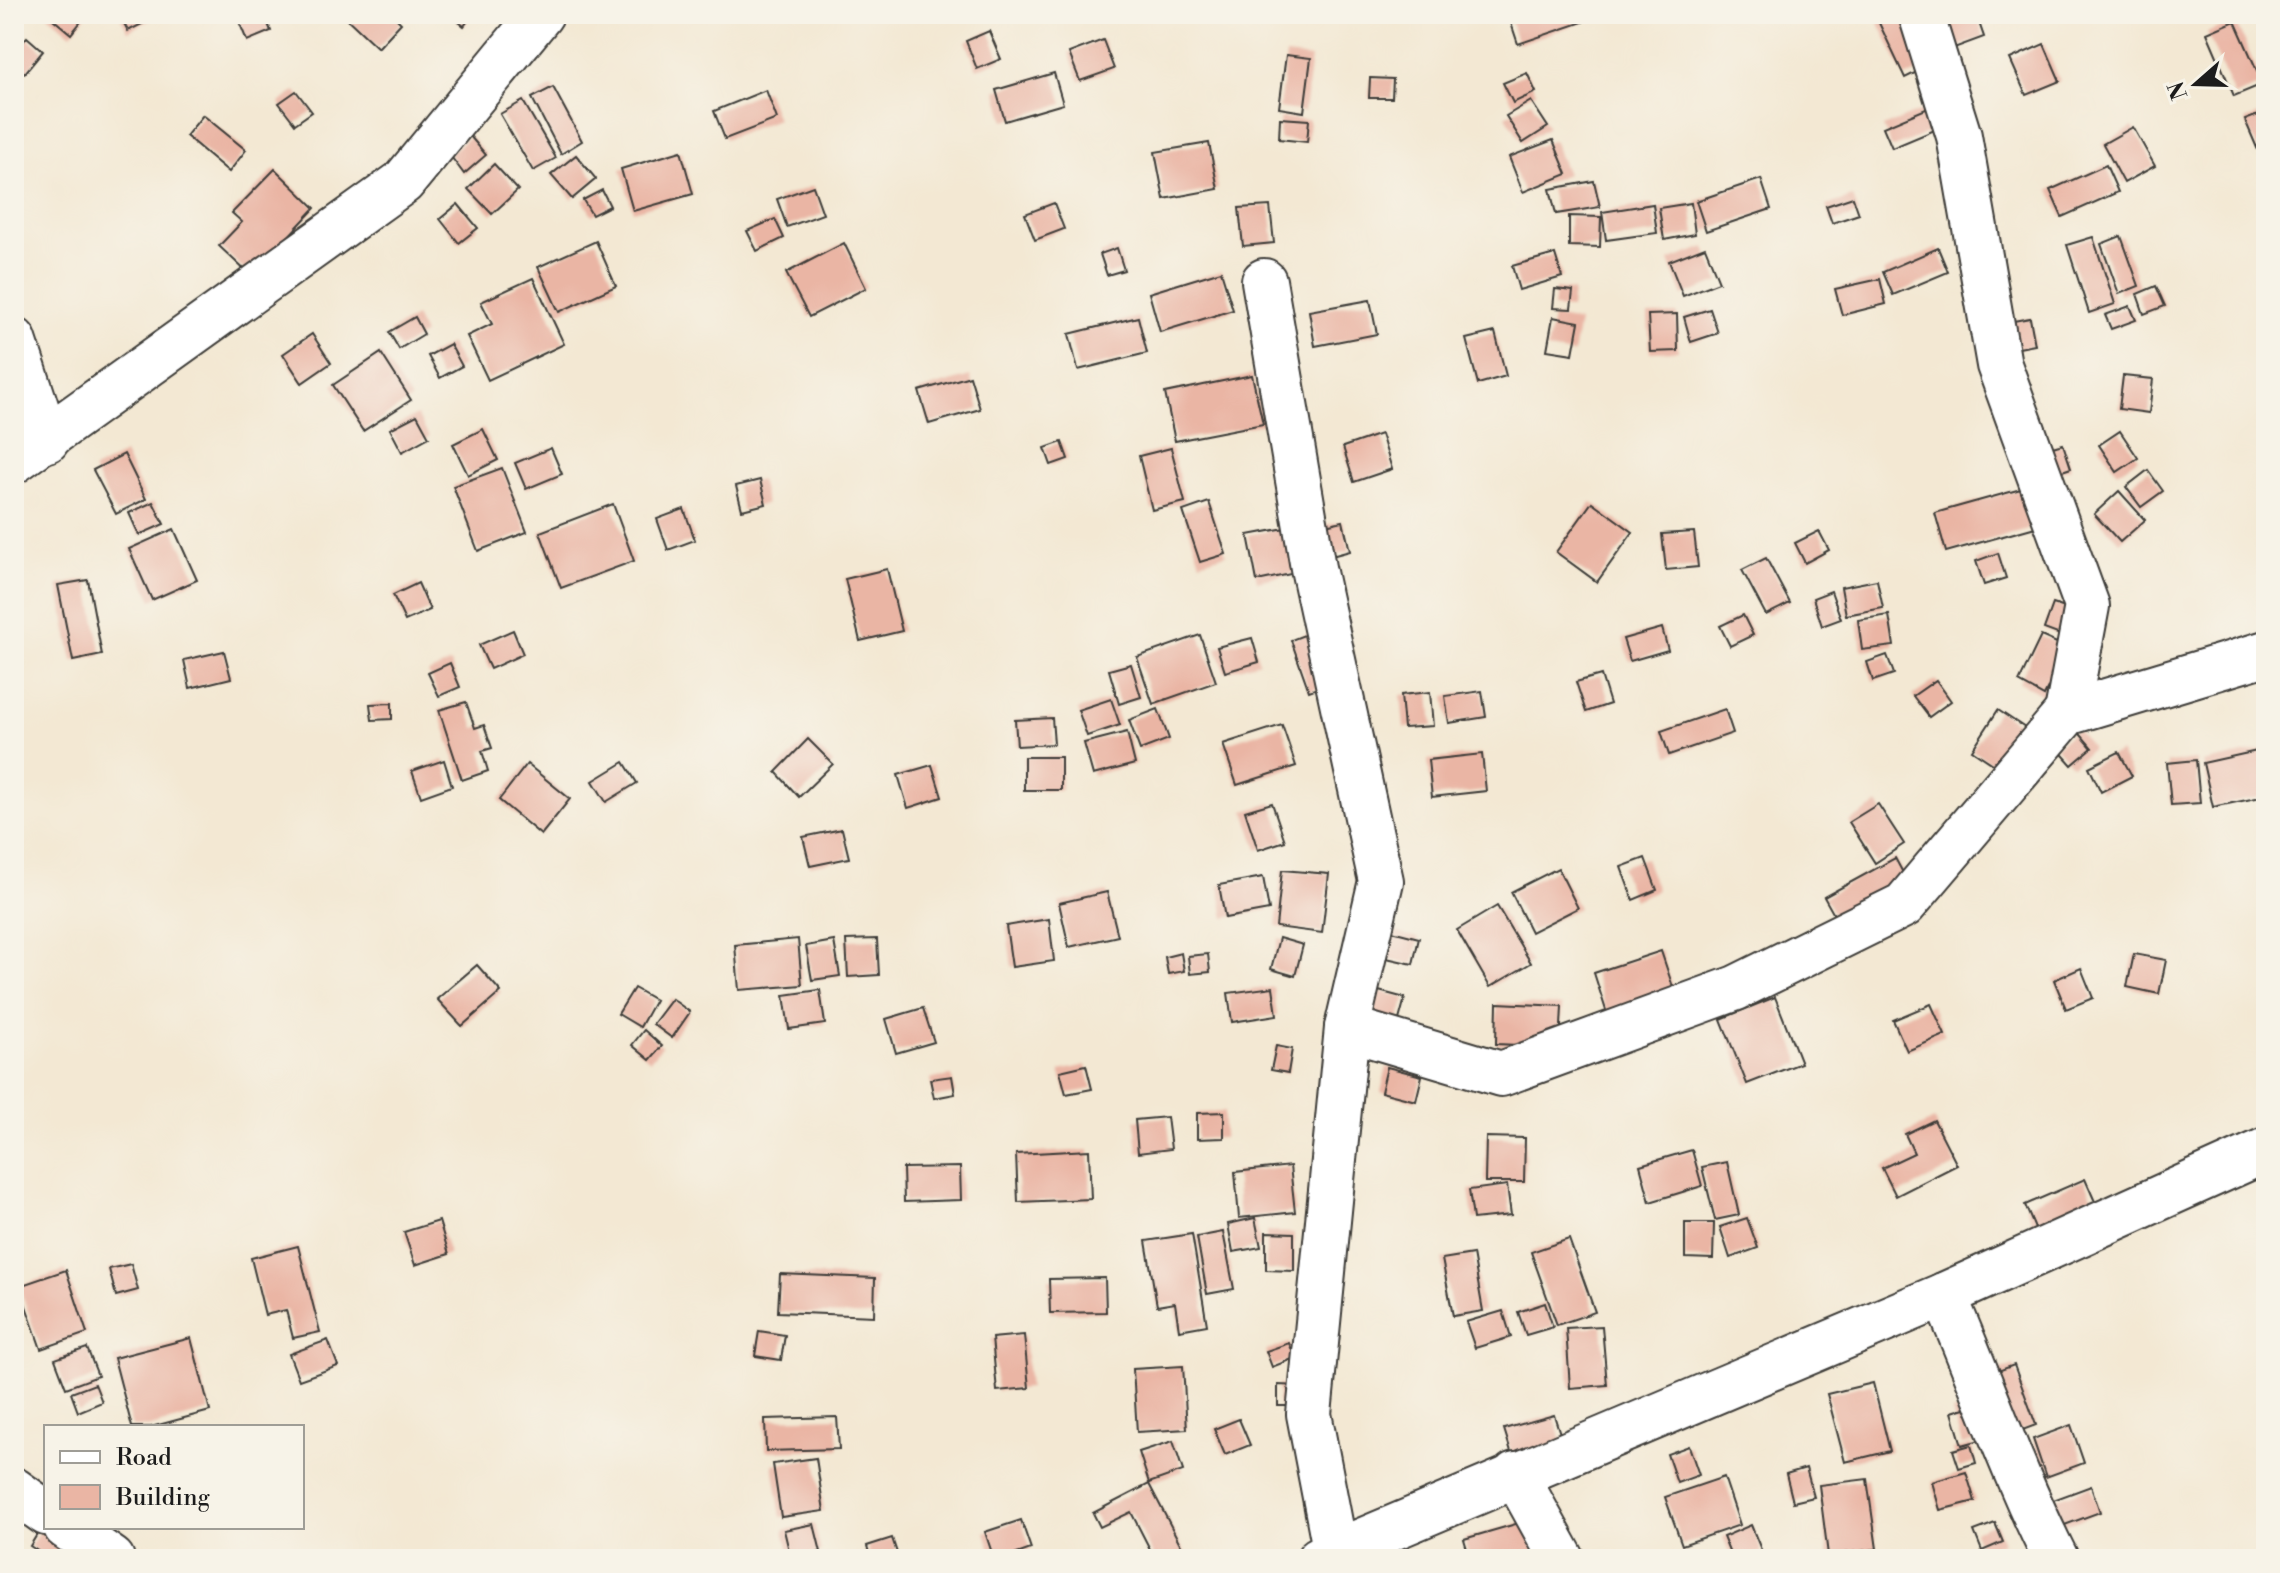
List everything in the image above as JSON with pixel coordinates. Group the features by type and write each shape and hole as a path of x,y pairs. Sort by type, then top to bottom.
{"street":[{"path":"14,340 30,450 403,182 541,14"},
{"path":"1347,1028 1501,1074 1736,988 1904,905 2067,713 2087,606 1999,365 1959,136 1921,14"},
{"path":"1264,281 1313,568 1381,881 1347,1028 1309,1414 1327,1556 1944,1295 2266,1150"},
{"path":"2067,713 2266,653"},
{"path":"1944,1295 2021,1486 2056,1559"},
{"path":"1515,1474 1562,1559"},
{"path":"14,1490 44,1512"},
{"path":"69,1529 112,1559"}],"building":[{"path":"47,14 87,14 71,34"},
{"path":"119,14 162,14 128,31"},
{"path":"236,14 264,14 271,31 247,41"},
{"path":"342,14 392,14 401,23 378,48"},
{"path":"449,14 473,14 464,26"},
{"path":"1508,14 1580,14 1583,22 1518,44"},
{"path":"1904,14 1929,66 1905,78 1879,23"},
{"path":"1934,14 1976,14 1984,37 1946,51"},
{"path":"2235,21 2263,84 2234,96 2207,33"},
{"path":"989,31 1001,59 977,69 966,41"},
{"path":"27,37 43,51 25,73 14,64 14,52"},
{"path":"1103,40 1114,69 1080,81 1069,53"},
{"path":"2044,44 2060,81 2026,95 2010,59"},
{"path":"1286,55 1311,58 1304,112 1279,108"},
{"path":"1054,73 1063,104 1005,121 996,90"},
{"path":"1527,73 1536,92 1513,103 1503,83"},
{"path":"1370,78 1393,79 1392,98 1369,98"},
{"path":"553,87 582,141 561,154 532,98"},
{"path":"766,90 777,119 725,139 714,111"},
{"path":"296,91 312,112 295,124 279,103"},
{"path":"523,101 556,158 533,171 500,114"},
{"path":"1531,101 1548,127 1523,143 1506,116"},
{"path":"1933,106 1942,127 1892,148 1883,127"},
{"path":"2266,112 2266,169 2245,120"},
{"path":"203,115 246,150 229,172 186,136"},
{"path":"1280,118 1309,120 1307,142 1279,139"},
{"path":"2133,127 2155,166 2124,183 2103,144"},
{"path":"470,136 486,155 464,174 449,154"},
{"path":"1553,140 1567,174 1523,192 1509,157"},
{"path":"1209,143 1218,189 1164,199 1155,152"},
{"path":"681,151 693,194 633,211 621,169"},
{"path":"576,155 596,179 572,199 551,175"},
{"path":"494,164 518,190 492,214 468,189"},
{"path":"2106,165 2118,192 2062,217 2050,190"},
{"path":"275,169 315,208 251,276 219,246 242,222 232,213"},
{"path":"1761,179 1771,209 1706,231 1696,201"},
{"path":"1594,181 1600,207 1556,214 1550,189"},
{"path":"813,186 823,214 787,227 777,199"},
{"path":"602,190 610,206 592,215 583,200"},
{"path":"1853,197 1859,214 1832,223 1826,206"},
{"path":"1054,203 1064,229 1035,240 1025,214"},
{"path":"1691,203 1695,234 1664,240 1659,208"},
{"path":"458,204 478,228 459,243 440,219"},
{"path":"1653,204 1657,233 1606,240 1602,212"},
{"path":"1270,206 1274,243 1243,246 1239,208"},
{"path":"1569,216 1601,217 1600,247 1569,246"},
{"path":"775,219 784,238 757,251 747,231"},
{"path":"2121,236 2139,286 2119,294 2101,244"},
{"path":"2093,237 2115,304 2089,313 2067,245"},
{"path":"596,241 616,286 559,312 538,267"},
{"path":"844,243 866,288 809,317 786,273"},
{"path":"1705,247 1719,282 1683,296 1669,261"},
{"path":"1117,248 1124,270 1107,275 1100,254"},
{"path":"1938,248 1948,272 1893,295 1883,272"},
{"path":"1555,254 1562,277 1519,290 1512,266"},
{"path":"1221,271 1233,310 1160,332 1149,293"},
{"path":"533,278 564,344 488,380 467,336 492,324 481,302"},
{"path":"1880,279 1886,304 1842,315 1835,289"},
{"path":"2156,286 2165,306 2144,314 2137,294"},
{"path":"1555,289 1573,291 1571,309 1553,308"},
{"path":"1370,300 1377,334 1315,346 1309,311"},
{"path":"2130,306 2136,320 2111,329 2105,315"},
{"path":"1710,309 1718,333 1691,342 1684,317"},
{"path":"1677,314 1678,351 1650,352 1648,315"},
{"path":"415,317 424,334 399,349 389,332"},
{"path":"1138,317 1147,353 1078,370 1069,334"},
{"path":"1553,317 1579,322 1573,354 1547,350"},
{"path":"2030,318 2035,345 2013,349 2008,322"},
{"path":"1495,332 1506,376 1478,384 1466,339"},
{"path":"312,334 331,363 302,383 283,354"},
{"path":"450,344 462,366 440,378 428,356"},
{"path":"381,353 411,400 363,431 333,385"},
{"path":"1252,375 1263,424 1175,441 1165,393"},
{"path":"970,376 980,409 929,424 919,391"},
{"path":"2123,376 2153,379 2149,413 2119,409"},
{"path":"417,415 429,437 402,452 390,429"},
{"path":"483,429 498,460 468,475 453,444"},
{"path":"2120,431 2138,458 2117,472 2099,445"},
{"path":"1381,434 1392,469 1354,482 1343,447"},
{"path":"1062,442 1068,459 1051,465 1045,448"},
{"path":"2063,444 2071,468 2050,475 2042,450"},
{"path":"551,448 562,474 526,489 515,463"},
{"path":"1171,448 1185,502 1152,510 1139,456"},
{"path":"124,454 146,499 116,514 93,470"},
{"path":"502,468 527,532 478,551 453,486"},
{"path":"2148,470 2163,491 2141,507 2126,487"},
{"path":"760,480 766,504 742,510 736,486"},
{"path":"2028,487 2039,526 1946,552 1935,513"},
{"path":"2119,491 2145,520 2120,542 2094,514"},
{"path":"153,502 164,524 139,535 129,513"},
{"path":"1209,502 1226,554 1200,562 1183,511"},
{"path":"1592,502 1633,532 1597,582 1556,552"},
{"path":"613,504 634,561 561,588 540,532"},
{"path":"684,509 695,540 668,550 657,519"},
{"path":"1343,521 1350,551 1324,558 1316,527"},
{"path":"1291,527 1300,572 1257,581 1248,535"},
{"path":"174,529 197,580 152,600 129,549"},
{"path":"1819,531 1829,550 1805,563 1795,543"},
{"path":"1694,532 1698,567 1666,570 1662,534"},
{"path":"1998,553 2006,578 1984,585 1976,561"},
{"path":"1766,558 1790,603 1766,615 1742,570"},
{"path":"887,569 902,631 860,641 845,579"},
{"path":"88,580 102,655 73,661 58,585"},
{"path":"1877,580 1883,608 1846,615 1841,587"},
{"path":"418,583 430,610 405,621 393,595"},
{"path":"1831,591 1841,619 1822,626 1813,598"},
{"path":"2053,604 2077,612 2068,638 2044,629"},
{"path":"1743,615 1753,635 1730,646 1720,626"},
{"path":"1889,615 1894,646 1862,650 1858,620"},
{"path":"1662,628 1668,650 1630,661 1623,639"},
{"path":"513,630 523,654 490,669 479,645"},
{"path":"1317,630 1335,682 1309,691 1291,640"},
{"path":"1200,635 1216,682 1153,704 1137,657"},
{"path":"2041,636 2068,648 2044,696 2019,682"},
{"path":"1252,638 1259,662 1225,672 1217,647"},
{"path":"224,651 231,678 190,688 184,660"},
{"path":"1887,655 1894,674 1873,681 1867,662"},
{"path":"450,663 460,687 439,696 428,673"},
{"path":"1131,664 1141,697 1119,704 1109,670"},
{"path":"1601,675 1610,704 1586,712 1576,682"},
{"path":"1936,680 1951,701 1929,717 1913,696"},
{"path":"1482,691 1486,717 1449,723 1445,696"},
{"path":"1430,692 1433,726 1404,728 1401,695"},
{"path":"1111,699 1120,725 1087,736 1078,710"},
{"path":"466,702 475,728 484,725 492,748 482,751 488,771 462,780 439,710"},
{"path":"392,703 392,719 372,720 370,704"},
{"path":"1158,709 1169,739 1140,750 1129,720"},
{"path":"1725,709 1733,733 1669,755 1661,731"},
{"path":"1998,710 2025,728 1999,768 1972,750"},
{"path":"1052,718 1054,744 1017,746 1015,720"},
{"path":"1282,725 1296,766 1237,785 1223,744"},
{"path":"2076,729 2092,748 2072,765 2056,747"},
{"path":"1127,732 1135,764 1093,775 1084,743"},
{"path":"808,739 833,764 799,797 776,772"},
{"path":"2266,749 2266,796 2213,807 2203,763"},
{"path":"2119,752 2132,776 2101,792 2089,767"},
{"path":"1482,754 1486,791 1432,797 1428,760"},
{"path":"1024,757 1061,757 1061,790 1024,790"},
{"path":"444,760 452,786 421,797 412,771"},
{"path":"2196,760 2200,803 2171,805 2167,763"},
{"path":"624,762 637,783 606,802 593,781"},
{"path":"527,764 570,799 541,835 499,800"},
{"path":"932,765 942,797 908,808 898,775"},
{"path":"1272,803 1285,841 1258,850 1245,811"},
{"path":"1878,804 1904,844 1875,863 1849,822"},
{"path":"842,829 849,858 810,866 803,837"},
{"path":"1645,858 1657,890 1633,900 1621,867"},
{"path":"1895,858 1909,884 1838,922 1824,897"},
{"path":"1558,868 1578,908 1531,932 1511,892"},
{"path":"1282,870 1329,874 1322,933 1276,927"},
{"path":"1263,877 1269,910 1225,918 1219,885"},
{"path":"1107,892 1118,936 1069,947 1059,903"},
{"path":"1497,906 1531,963 1490,987 1457,930"},
{"path":"1049,919 1054,961 1012,967 1006,926"},
{"path":"1388,930 1419,938 1413,964 1382,957"},
{"path":"1279,938 1303,945 1295,976 1271,969"},
{"path":"798,939 802,985 739,990 735,945"},
{"path":"877,939 879,975 848,977 846,940"},
{"path":"834,941 840,976 812,980 806,946"},
{"path":"1661,951 1679,1005 1611,1026 1594,973"},
{"path":"1181,953 1184,971 1168,974 1165,957"},
{"path":"1208,954 1210,972 1190,974 1188,956"},
{"path":"2134,954 2166,960 2159,994 2127,987"},
{"path":"477,965 501,992 462,1026 437,999"},
{"path":"2081,968 2093,998 2066,1009 2054,980"},
{"path":"1273,987 1277,1015 1232,1022 1228,993"},
{"path":"634,988 655,1000 640,1027 618,1014"},
{"path":"820,990 825,1024 789,1029 784,995"},
{"path":"1375,990 1405,998 1396,1031 1366,1022"},
{"path":"1775,997 1801,1063 1747,1084 1721,1019"},
{"path":"672,999 690,1012 672,1038 653,1024"},
{"path":"1497,1003 1562,1006 1560,1047 1496,1044"},
{"path":"1931,1004 1945,1035 1907,1051 1893,1020"},
{"path":"923,1008 934,1042 896,1053 886,1019"},
{"path":"644,1030 662,1046 650,1060 632,1045"},
{"path":"1276,1046 1292,1049 1288,1073 1271,1070"},
{"path":"1086,1065 1092,1089 1066,1094 1060,1071"},
{"path":"1387,1067 1422,1076 1416,1101 1381,1092"},
{"path":"952,1076 955,1094 934,1098 930,1079"},
{"path":"1224,1112 1224,1138 1197,1139 1197,1113"},
{"path":"1167,1117 1171,1149 1138,1153 1135,1120"},
{"path":"1934,1120 1957,1165 1896,1196 1882,1168 1914,1153 1905,1134"},
{"path":"1486,1137 1525,1138 1524,1182 1485,1182"},
{"path":"1089,1150 1091,1199 1018,1202 1016,1154"},
{"path":"1692,1150 1702,1186 1650,1202 1640,1165"},
{"path":"1727,1162 1739,1215 1715,1220 1702,1167"},
{"path":"1290,1166 1295,1212 1239,1218 1235,1172"},
{"path":"960,1167 961,1200 904,1202 903,1168"},
{"path":"2085,1179 2104,1222 2043,1248 2025,1205"},
{"path":"1507,1185 1511,1215 1473,1219 1469,1190"},
{"path":"1255,1218 1261,1247 1233,1252 1228,1224"},
{"path":"1747,1218 1758,1248 1730,1258 1720,1227"},
{"path":"439,1221 449,1254 415,1265 404,1232"},
{"path":"1685,1223 1714,1223 1713,1259 1685,1258"},
{"path":"1223,1232 1234,1289 1207,1294 1197,1237"},
{"path":"1266,1232 1294,1233 1294,1271 1266,1270"},
{"path":"1192,1234 1207,1325 1179,1330 1175,1303 1157,1306 1146,1241"},
{"path":"1569,1239 1595,1312 1557,1325 1531,1252"},
{"path":"298,1246 320,1332 293,1338 286,1310 265,1315 251,1258"},
{"path":"1473,1254 1483,1311 1453,1316 1442,1259"},
{"path":"131,1264 138,1290 116,1296 109,1269"},
{"path":"66,1270 87,1333 41,1349 19,1286"},
{"path":"780,1274 875,1278 874,1316 778,1312"},
{"path":"1105,1278 1106,1312 1050,1313 1049,1279"},
{"path":"1545,1303 1553,1327 1526,1335 1518,1312"},
{"path":"1503,1311 1511,1337 1475,1348 1466,1322"},
{"path":"1602,1326 1607,1385 1570,1388 1566,1328"},
{"path":"759,1331 785,1335 781,1360 755,1356"},
{"path":"1024,1335 1029,1388 997,1391 992,1338"},
{"path":"191,1338 210,1411 158,1425 131,1425 114,1358"},
{"path":"328,1340 338,1366 299,1380 289,1354"},
{"path":"1289,1343 1295,1358 1272,1367 1266,1351"},
{"path":"87,1348 98,1376 66,1388 55,1359"},
{"path":"2014,1365 2036,1425 2004,1437 1982,1377"},
{"path":"1183,1366 1187,1429 1137,1432 1133,1369"},
{"path":"1873,1383 1890,1451 1845,1462 1827,1394"},
{"path":"95,1384 102,1402 78,1412 71,1393"},
{"path":"1278,1385 1300,1386 1299,1406 1278,1406"},
{"path":"1985,1402 1995,1436 1962,1445 1952,1412"},
{"path":"1554,1415 1563,1443 1513,1458 1504,1429"},
{"path":"837,1417 839,1449 766,1451 765,1419"},
{"path":"1239,1419 1250,1445 1225,1455 1214,1429"},
{"path":"2071,1425 2084,1463 2046,1477 2033,1439"},
{"path":"1173,1441 1183,1471 1149,1483 1139,1452"},
{"path":"1971,1445 1976,1463 1959,1468 1953,1450"},
{"path":"1689,1446 1699,1475 1677,1483 1667,1454"},
{"path":"816,1458 824,1511 781,1517 773,1464"},
{"path":"1806,1468 1814,1497 1793,1502 1786,1474"},
{"path":"1966,1472 1975,1501 1940,1510 1932,1482"},
{"path":"1724,1477 1740,1525 1682,1545 1665,1497"},
{"path":"1867,1479 1877,1549 1828,1555 1819,1485"},
{"path":"1149,1484 1188,1559 1155,1559 1131,1512 1100,1527 1093,1513"},
{"path":"2091,1486 2100,1512 2062,1526 2053,1500"},
{"path":"1021,1520 1031,1549 994,1559 985,1532"},
{"path":"1526,1521 1537,1559 1470,1559 1464,1539"},
{"path":"44,1523 44,1529 61,1529 109,1559 50,1559 30,1546"},
{"path":"1995,1523 2003,1542 1982,1551 1974,1531"},
{"path":"814,1524 821,1552 791,1559 784,1530"},
{"path":"1751,1525 1762,1552 1745,1559 1732,1559 1723,1537"},
{"path":"892,1538 899,1559 871,1559 867,1546"}]}
